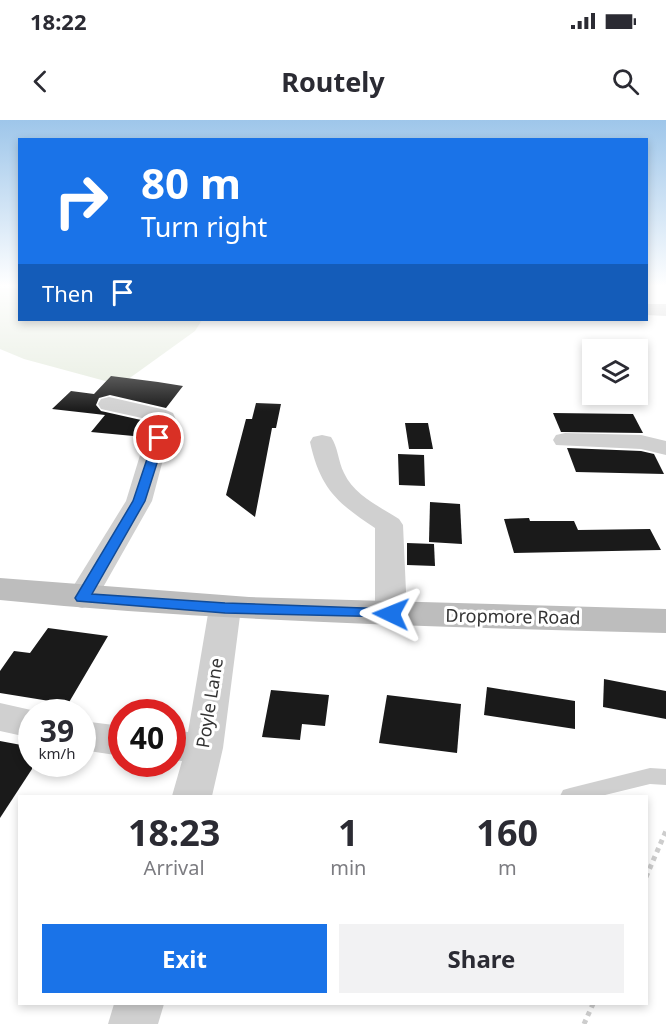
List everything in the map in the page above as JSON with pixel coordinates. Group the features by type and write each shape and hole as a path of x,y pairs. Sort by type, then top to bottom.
{"street":[{"path":"82,598 139,501 153,452 166,424 165,418 158,415 109,404"},
{"path":"565,440 641,442 666,448"},
{"path":"322,442 327,466 340,491 389,525 391,614"},
{"name":"Dropmore Road","path":"0,589 82,598 225,608 666,621"},
{"name":"Poyle Lane","path":"192,795 188,747 225,608"},
{"path":"0,717 18,721"},
{"path":"133,1024 138,1005"}],"lane":[{"path":"574,795 650,776 666,777"}],"path":[{"path":"648,872 666,831"},
{"path":"584,1024 593,1005"}],"shaded area":[{"path":"0,327 197,327 120,385 24,359 0,349"}],"building":[{"path":"111,376 183,386 166,408 110,395 99,398 96,405 101,411 150,422 144,437 91,432 105,415 52,409 71,391 94,394"},
{"path":"256,403 281,404 276,428 272,428 255,517 226,495 246,419 252,419"},
{"path":"553,413 633,414 643,433 561,432"},
{"path":"405,423 428,423 433,449 409,449"},
{"path":"567,448 641,451 654,454 664,474 576,472"},
{"path":"398,454 424,455 425,486 399,485"},
{"path":"430,502 460,504 462,544 429,542"},
{"path":"529,518 530,521 574,521 578,530 650,529 661,550 514,553 504,519"},
{"path":"407,543 434,544 435,566 407,565"},
{"path":"48,628 108,636 71,699 37,699 0,693 0,671 14,651 30,653"},
{"path":"604,679 666,691 666,719 603,707"},
{"path":"487,687 575,701 575,729 484,715"},
{"path":"271,690 329,695 325,726 302,724 300,740 262,737"},
{"path":"387,695 461,704 457,753 379,743"},
{"path":"0,741 18,744 18,777 27,777 0,818"}],"route":[{"path":"159,438 139,501 82,598 225,608 391,614"}]}
